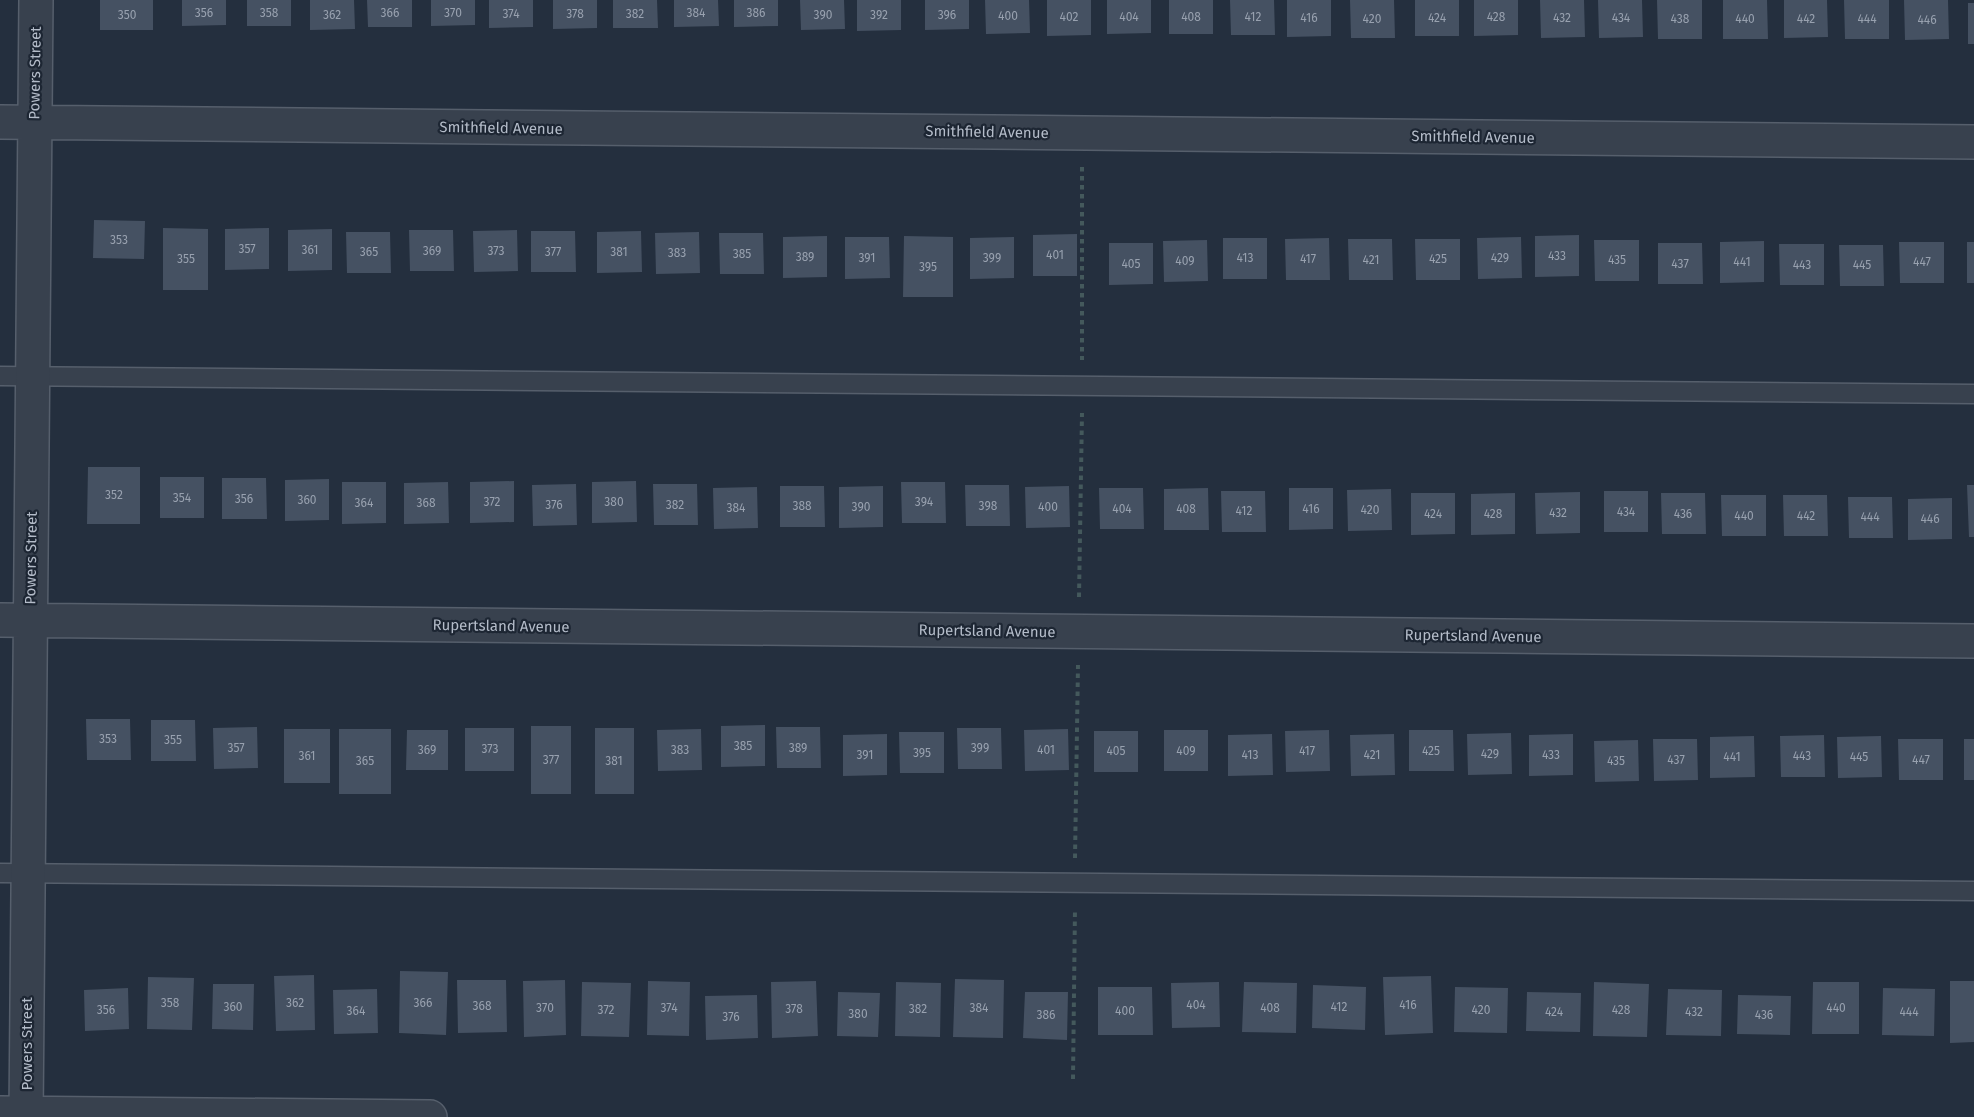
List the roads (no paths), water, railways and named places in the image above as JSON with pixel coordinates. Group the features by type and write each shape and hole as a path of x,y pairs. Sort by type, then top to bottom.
{"street":[{"name":"Powers Street","path":"17,1114 14,873 15,620 33,376 36,0"},
{"name":"Smithfield Avenue","path":"0,122 1974,141"},
{"name":"Rupertsland Avenue","path":"15,620 1974,641"},
{"path":"17,1114 430,1117"}],"lane":[{"path":"0,376 1974,394"},
{"path":"14,873 1974,891"}]}
